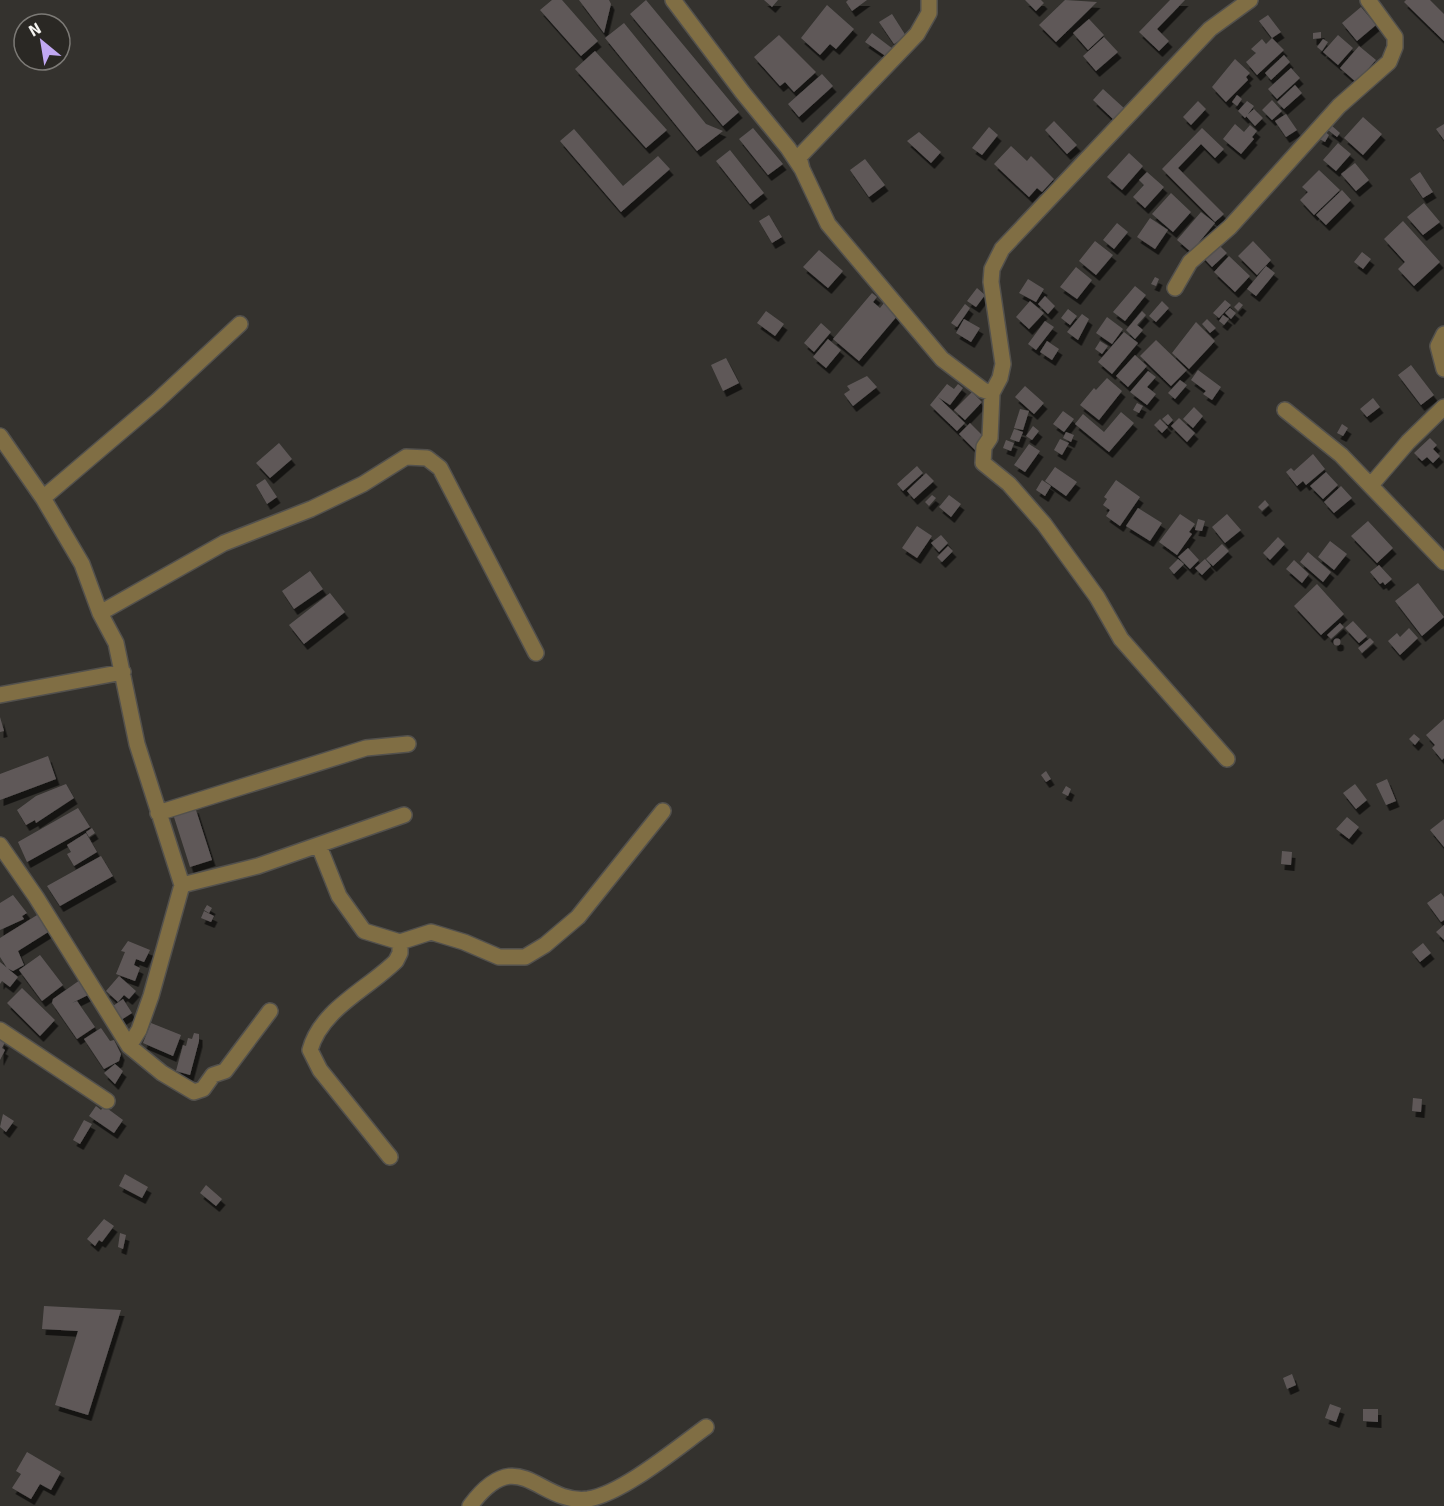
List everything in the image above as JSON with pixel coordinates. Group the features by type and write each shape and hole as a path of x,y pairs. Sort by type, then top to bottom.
{"street":[{"path":"673,0 802,169"},
{"path":"929,0 929,13 917,34 799,157 802,169 828,224 942,358 983,390 992,393"},
{"path":"1227,759 1121,639 1097,597 1044,524 1009,484 982,463 984,447 990,438 992,393 1000,378 1003,364 991,282 992,269 1002,249 1210,29 1250,0"},
{"path":"1175,288 1190,262 1230,227 1323,122 1389,62 1395,47 1395,37 1368,0"},
{"path":"43,498 157,401 240,324"},
{"path":"1444,334 1438,346 1444,369"},
{"path":"1371,485 1408,442 1444,407"},
{"path":"1285,410 1341,455 1444,562"},
{"path":"0,436 43,498 82,564 100,613 116,643 137,744 182,885 151,996 139,1030 129,1046"},
{"path":"100,613 224,543 311,509 363,484 406,457 427,458 440,468 536,653"},
{"path":"0,695 123,672"},
{"path":"158,813 366,748 408,744"},
{"path":"319,846 339,896 364,931 400,942 431,932 464,942 499,957 525,957 545,945 578,917 663,811"},
{"path":"182,885 258,866 404,815"},
{"path":"0,845 36,897 129,1046 162,1072 194,1092 203,1089 213,1075 225,1071 270,1011"},
{"path":"390,1157 320,1070 310,1050 313,1039 344,1003 396,961 400,953 400,942"},
{"path":"0,1030 107,1101"},
{"path":"470,1506 485,1488 505,1476 529,1478 568,1498 588,1499 608,1492 640,1474 706,1427"}],"building":[{"path":"552,0 562,0 598,41 581,56 540,10"},
{"path":"579,0 609,0 611,4 604,33"},
{"path":"646,0 739,112 723,126 630,14"},
{"path":"764,0 778,0 772,7"},
{"path":"848,0 867,0 852,11 846,2"},
{"path":"1025,0 1041,0 1044,3 1036,11"},
{"path":"1065,0 1097,2 1056,42 1039,25"},
{"path":"1170,0 1185,0 1157,29 1169,41 1159,51 1139,32"},
{"path":"1406,0 1430,0 1444,14 1444,41 1404,2"},
{"path":"827,5 854,29 836,49 830,44 820,55 801,38"},
{"path":"1361,7 1376,25 1357,41 1342,23"},
{"path":"892,14 906,36 894,44 879,22"},
{"path":"1268,15 1281,32 1272,38 1259,21"},
{"path":"1089,19 1104,35 1088,50 1073,33"},
{"path":"624,23 706,124 723,131 697,151 605,38"},
{"path":"1321,32 1321,38 1313,39 1313,33"},
{"path":"872,33 893,49 887,57 865,42"},
{"path":"779,35 816,72 794,92 785,82 780,86 754,57"},
{"path":"1338,35 1353,48 1338,65 1323,52"},
{"path":"1104,37 1118,52 1096,71 1083,56"},
{"path":"1272,38 1284,50 1257,75 1246,62 1256,53 1251,49 1262,39 1266,44"},
{"path":"1323,39 1328,42 1322,51 1317,47"},
{"path":"1359,46 1376,60 1356,82 1340,68"},
{"path":"595,51 667,130 646,148 575,69"},
{"path":"1284,55 1290,62 1271,80 1265,73"},
{"path":"1235,59 1250,73 1246,77 1248,80 1226,102 1212,87"},
{"path":"1291,68 1300,78 1277,99 1268,89"},
{"path":"822,74 833,86 799,117 788,104"},
{"path":"1295,85 1302,93 1284,109 1277,102"},
{"path":"1103,89 1125,109 1114,120 1093,100"},
{"path":"1237,95 1242,99 1237,106 1232,102"},
{"path":"1272,100 1282,111 1272,120 1262,110"},
{"path":"1198,101 1206,109 1191,125 1183,117"},
{"path":"1247,101 1254,106 1245,118 1238,111"},
{"path":"1254,109 1263,118 1255,126 1246,116"},
{"path":"1286,114 1297,130 1286,137 1275,121"},
{"path":"1363,117 1382,134 1363,155 1344,138"},
{"path":"1054,121 1077,145 1067,154 1045,130"},
{"path":"1235,124 1244,132 1250,125 1257,131 1252,137 1254,139 1241,154 1223,139"},
{"path":"1444,124 1444,140 1436,129"},
{"path":"1331,125 1340,133 1337,137 1328,130"},
{"path":"989,127 998,135 982,155 972,148"},
{"path":"753,128 783,164 768,175 739,139"},
{"path":"1202,128 1224,149 1215,158 1201,144 1178,168 1224,214 1215,222 1162,169"},
{"path":"574,129 623,186 658,156 670,169 621,212 560,141"},
{"path":"1323,130 1329,135 1325,142 1318,138"},
{"path":"919,132 941,152 931,163 907,141"},
{"path":"1338,143 1351,154 1336,171 1323,160"},
{"path":"1011,146 1027,161 1031,156 1054,179 1042,192 1037,188 1029,197 994,164"},
{"path":"730,150 764,193 750,204 716,161"},
{"path":"1129,153 1143,166 1122,190 1107,177"},
{"path":"865,159 885,185 869,197 850,170"},
{"path":"1355,163 1369,180 1356,191 1341,174"},
{"path":"1319,170 1340,190 1314,215 1300,200 1308,192 1302,187"},
{"path":"1147,172 1164,187 1145,208 1133,197 1144,185 1139,180"},
{"path":"1420,172 1433,192 1423,198 1410,179"},
{"path":"1342,190 1351,200 1326,225 1316,215"},
{"path":"1171,193 1191,212 1173,232 1152,214"},
{"path":"1424,203 1440,222 1423,235 1407,217"},
{"path":"1201,212 1215,223 1191,252 1177,240"},
{"path":"769,215 782,237 772,243 759,221"},
{"path":"1150,218 1168,230 1155,249 1137,237"},
{"path":"1403,221 1440,262 1414,286 1398,269 1405,262 1384,239"},
{"path":"1117,223 1128,232 1114,249 1103,240"},
{"path":"1212,238 1227,253 1212,267 1198,252"},
{"path":"1095,241 1113,255 1096,275 1079,261"},
{"path":"1253,241 1271,260 1257,275 1238,256"},
{"path":"819,250 843,271 828,288 803,267"},
{"path":"1362,252 1371,259 1363,269 1354,262"},
{"path":"1229,256 1250,276 1235,292 1214,272"},
{"path":"1266,266 1275,273 1256,296 1247,289"},
{"path":"1076,267 1092,280 1077,299 1060,287"},
{"path":"1155,277 1159,279 1156,286 1151,284"},
{"path":"1028,279 1044,289 1036,302 1019,293"},
{"path":"1135,286 1146,295 1125,321 1113,312"},
{"path":"977,288 985,295 976,307 967,301"},
{"path":"872,293 877,297 873,302 880,308 884,303 898,315 859,361 833,339"},
{"path":"1045,296 1055,306 1048,314 1038,304"},
{"path":"1225,300 1231,305 1219,318 1213,313"},
{"path":"1030,301 1044,313 1029,329 1016,317"},
{"path":"1162,301 1169,308 1156,322 1149,316"},
{"path":"1239,302 1243,305 1238,311 1234,307"},
{"path":"965,304 970,308 957,327 951,323"},
{"path":"1230,308 1236,313 1231,319 1225,313"},
{"path":"1068,309 1077,316 1070,325 1061,318"},
{"path":"766,311 784,324 775,336 757,323"},
{"path":"1142,311 1146,315 1137,325 1143,330 1135,339 1126,330"},
{"path":"1082,314 1089,319 1078,340 1067,332"},
{"path":"1223,315 1229,319 1224,325 1219,321"},
{"path":"1107,317 1123,329 1112,344 1096,333"},
{"path":"964,319 980,328 971,342 956,333"},
{"path":"1207,319 1216,328 1210,333 1202,324"},
{"path":"1045,321 1054,327 1036,350 1028,344"},
{"path":"1196,322 1215,341 1189,369 1172,353"},
{"path":"821,323 831,332 814,352 804,343"},
{"path":"1124,332 1138,343 1112,374 1098,362"},
{"path":"828,339 841,350 826,368 813,357"},
{"path":"1156,340 1187,370 1171,386 1140,356"},
{"path":"1047,341 1059,349 1052,360 1040,352"},
{"path":"1100,341 1108,346 1102,354 1095,349"},
{"path":"1135,355 1147,366 1128,387 1116,376"},
{"path":"726,358 739,383 723,391 711,365"},
{"path":"1411,365 1434,395 1421,405 1398,375"},
{"path":"1198,370 1221,387 1212,400 1203,394 1206,391 1191,380"},
{"path":"1148,371 1156,377 1147,387 1156,394 1147,405 1130,392"},
{"path":"867,376 877,387 853,406 844,394 850,390 847,386"},
{"path":"1107,378 1122,391 1099,420 1080,405 1094,388 1096,390"},
{"path":"1180,380 1187,385 1175,399 1168,393"},
{"path":"947,384 954,389 958,384 963,388 950,405 938,397 965,423 957,431 930,405"},
{"path":"1025,386 1044,403 1034,414 1015,397"},
{"path":"972,392 982,402 965,420 954,410"},
{"path":"1373,398 1380,407 1367,417 1360,409"},
{"path":"1137,403 1143,406 1139,413 1133,410"},
{"path":"1194,407 1203,416 1193,428 1183,419"},
{"path":"1020,409 1029,411 1023,430 1014,428"},
{"path":"1063,411 1074,419 1064,432 1053,424"},
{"path":"1121,412 1134,423 1109,452 1075,424 1083,414 1104,432"},
{"path":"1168,414 1173,420 1168,425 1162,419"},
{"path":"1179,418 1195,433 1187,442 1171,426"},
{"path":"1160,419 1168,427 1162,433 1154,425"},
{"path":"970,423 987,440 976,451 959,434"},
{"path":"1342,424 1348,428 1343,436 1337,433"},
{"path":"1033,426 1039,431 1032,440 1026,436"},
{"path":"1014,429 1023,432 1019,442 1010,439"},
{"path":"1066,432 1074,435 1071,442 1063,438"},
{"path":"1430,438 1437,445 1433,449 1440,456 1433,463 1427,457 1422,461 1414,453"},
{"path":"1060,439 1069,443 1062,455 1054,450"},
{"path":"1006,440 1014,443 1011,451 1003,448"},
{"path":"279,443 292,459 270,478 256,463"},
{"path":"1029,444 1040,451 1025,472 1014,465"},
{"path":"1313,454 1325,469 1306,485 1303,481 1297,486 1286,472 1291,468 1294,471"},
{"path":"917,466 923,473 903,491 897,484"},
{"path":"1055,467 1077,482 1066,496 1045,481"},
{"path":"1326,472 1338,485 1323,499 1310,486"},
{"path":"926,473 934,481 914,499 907,491"},
{"path":"265,479 277,497 267,504 256,485"},
{"path":"1042,480 1051,486 1045,496 1036,490"},
{"path":"1116,480 1140,497 1120,526 1106,516 1110,510 1103,505 1107,499 1104,497"},
{"path":"1341,486 1352,498 1334,513 1324,502"},
{"path":"932,495 936,498 929,506 925,502"},
{"path":"949,495 961,504 951,517 939,507"},
{"path":"1265,500 1269,505 1262,511 1258,507"},
{"path":"1138,508 1162,523 1150,541 1126,526"},
{"path":"1180,514 1195,524 1189,532 1192,534 1177,555 1159,542"},
{"path":"1227,514 1241,530 1225,543 1212,527"},
{"path":"1198,519 1205,521 1202,531 1195,530"},
{"path":"1368,521 1393,548 1377,563 1351,536"},
{"path":"917,526 932,536 917,558 902,548"},
{"path":"941,535 948,543 939,552 931,543"},
{"path":"1278,537 1285,544 1270,560 1263,553"},
{"path":"1330,541 1347,554 1334,570 1318,557"},
{"path":"1222,544 1229,551 1213,566 1206,559"},
{"path":"948,546 953,551 942,562 937,557"},
{"path":"1188,548 1199,560 1190,569 1178,557"},
{"path":"1308,552 1331,572 1323,582 1300,562"},
{"path":"1178,559 1184,564 1174,574 1169,568"},
{"path":"1205,559 1211,566 1202,575 1195,568"},
{"path":"1294,560 1309,574 1302,583 1286,569"},
{"path":"1379,565 1392,579 1385,585 1383,582 1380,584 1370,572"},
{"path":"310,571 323,589 294,609 282,591"},
{"path":"1418,583 1444,617 1422,636 1395,601"},
{"path":"1317,584 1344,614 1321,635 1294,606"},
{"path":"330,593 345,612 304,644 289,625"},
{"path":"1353,621 1367,636 1359,643 1345,628"},
{"path":"1340,623 1344,627 1331,639 1327,635"},
{"path":"1409,628 1418,638 1400,655 1388,641 1397,633 1400,637"},
{"path":"1370,638 1374,642 1362,653 1358,648"},
{"path":"1337,639 1340,642 1337,645 1334,642"},
{"path":"0,717 4,731 0,732"},
{"path":"1444,719 1444,758 1442,760 1432,748 1435,745 1426,735"},
{"path":"1414,734 1420,739 1415,745 1409,739"},
{"path":"48,756 56,779 0,800 0,774"},
{"path":"1046,771 1051,779 1046,782 1041,775"},
{"path":"1387,779 1396,801 1386,805 1376,784"},
{"path":"66,784 74,798 36,823 35,820 26,825 17,810 36,796"},
{"path":"1355,784 1367,800 1356,809 1343,793"},
{"path":"1066,786 1071,789 1068,796 1062,793"},
{"path":"195,807 212,860 190,867 173,814"},
{"path":"78,808 90,827 27,862 18,842"},
{"path":"1347,817 1359,827 1349,839 1336,829"},
{"path":"1444,819 1444,847 1430,830"},
{"path":"92,828 95,833 89,837 86,832"},
{"path":"86,833 97,852 74,866 67,854 71,852 67,845"},
{"path":"1282,851 1292,852 1291,865 1281,864"},
{"path":"101,856 113,876 60,906 47,886"},
{"path":"1441,893 1444,897 1444,920 1441,922 1427,903"},
{"path":"13,895 27,913 22,916 24,919 0,930 0,903"},
{"path":"207,905 212,908 209,913 204,910"},
{"path":"204,911 214,916 211,922 201,918"},
{"path":"42,912 53,929 18,951 24,965 13,971 7,968 0,957 0,938"},
{"path":"1444,925 1444,940 1436,932"},
{"path":"128,941 150,950 144,962 136,959 134,965 140,968 135,981 116,974 125,952 121,951"},
{"path":"1423,943 1431,953 1420,962 1412,952"},
{"path":"40,955 63,985 42,1001 19,970"},
{"path":"0,962 18,977 10,987 2,981 0,984"},
{"path":"119,976 136,991 129,999 124,995 118,1002 106,991"},
{"path":"80,980 90,994 72,1003 77,1001 95,1027 77,1039 52,1003 53,999"},
{"path":"22,988 55,1020 40,1036 7,1003"},
{"path":"123,999 132,1013 121,1020 113,1006"},
{"path":"151,1023 181,1035 173,1056 143,1043"},
{"path":"101,1028 110,1041 114,1040 121,1054 119,1061 104,1069 84,1039"},
{"path":"194,1033 199,1034 199,1041 190,1075 176,1071 183,1045 186,1046 188,1038 192,1039"},
{"path":"0,1039 5,1042 2,1048 5,1050 0,1060"},
{"path":"115,1064 123,1071 115,1084 104,1073"},
{"path":"1413,1098 1422,1099 1421,1112 1412,1111"},
{"path":"96,1106 101,1110 104,1106 123,1120 114,1133 89,1116"},
{"path":"3,1114 14,1121 6,1132 0,1127"},
{"path":"84,1120 92,1124 80,1144 73,1140"},
{"path":"125,1174 148,1187 142,1198 119,1186"},
{"path":"206,1185 222,1199 216,1206 200,1193"},
{"path":"104,1219 114,1226 102,1242 99,1240 95,1246 87,1239"},
{"path":"120,1233 126,1235 123,1249 118,1247"},
{"path":"44,1306 121,1310 88,1415 55,1405 78,1331 42,1329"},
{"path":"1292,1374 1296,1385 1287,1389 1283,1378"},
{"path":"1330,1404 1341,1408 1336,1422 1325,1418"},
{"path":"1363,1409 1378,1409 1378,1422 1363,1421"},
{"path":"27,1452 61,1472 51,1490 40,1484 31,1499 12,1488 21,1474 16,1471"}]}
